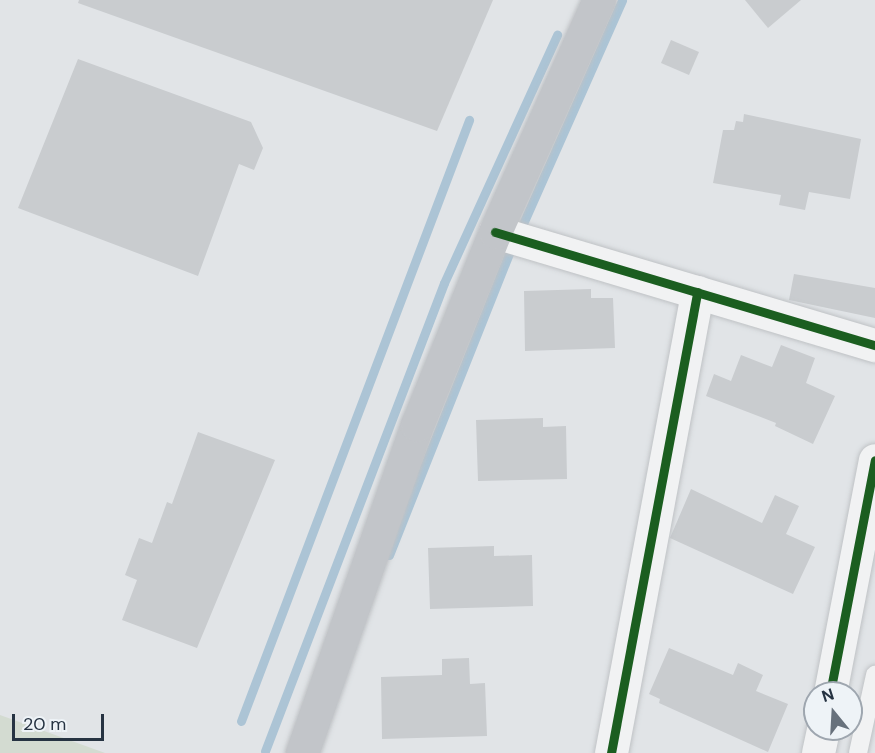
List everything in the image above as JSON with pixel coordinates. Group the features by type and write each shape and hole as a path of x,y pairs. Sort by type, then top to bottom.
{"main road":[{"path":"302,753 417,425 495,232 599,0"}],"street":[{"path":"495,232 875,345"},
{"path":"611,753 697,292"},
{"path":"832,681 875,460"}],"lane":[{"path":"858,753 875,675"}],"shaded area":[{"path":"0,715 105,753 0,753"}],"building":[{"path":"79,0 493,0 437,131 78,3"},
{"path":"745,0 801,0 768,28"},
{"path":"671,40 699,52 689,75 661,63"},
{"path":"78,59 251,122 263,148 254,170 239,164 198,276 18,208"},
{"path":"744,114 861,139 850,199 809,192 805,210 779,205 781,195 713,183 723,130 734,130 736,121 743,122"},
{"path":"794,274 875,288 875,318 789,300"},
{"path":"591,289 591,298 613,298 615,348 525,351 524,291"},
{"path":"781,345 815,358 806,383 835,396 813,444 775,426 776,423 706,396 714,374 731,381 741,355 772,367"},
{"path":"543,418 543,427 566,426 567,479 478,481 476,420"},
{"path":"198,432 275,460 197,648 122,620 137,580 125,575 139,538 152,543 167,502 172,504"},
{"path":"691,489 762,523 775,495 799,506 786,534 815,547 793,594 670,538"},
{"path":"494,546 494,556 532,555 533,606 430,609 428,548"},
{"path":"669,648 733,675 738,663 763,675 756,691 788,704 768,752 659,703 660,699 649,694"},
{"path":"469,658 470,684 485,683 487,736 382,739 381,677 442,675 442,659"}],"waterway":[{"path":"522,226 622,0"},
{"path":"265,751 444,283 557,35"},
{"path":"241,721 469,120"},
{"path":"389,555 511,249"}],"cycle path":[{"path":"495,232 875,345"},
{"path":"611,753 697,292"},
{"path":"832,681 875,460"}]}
